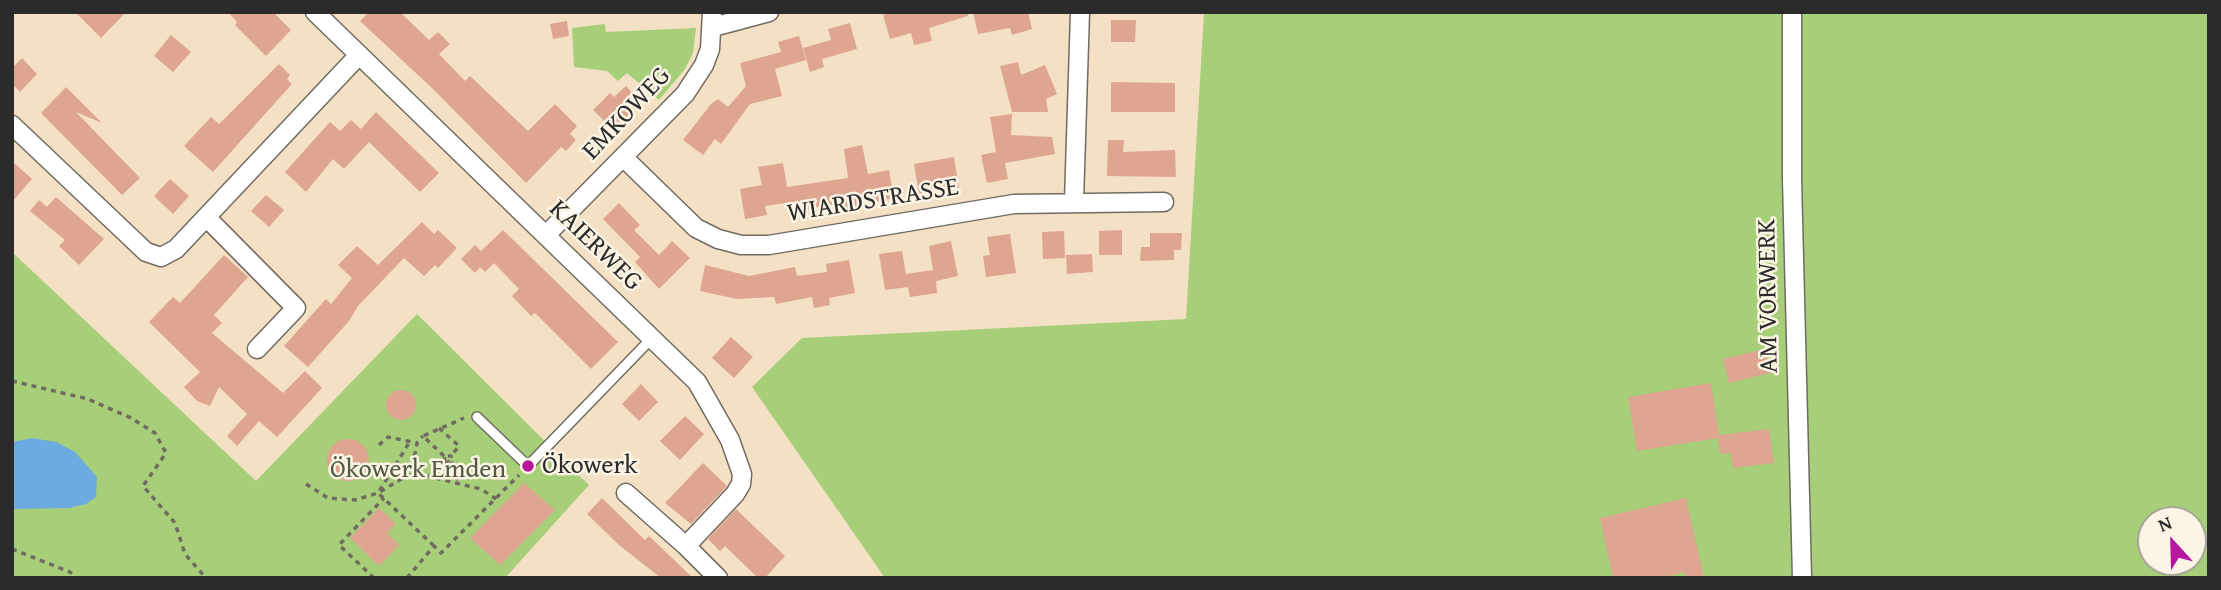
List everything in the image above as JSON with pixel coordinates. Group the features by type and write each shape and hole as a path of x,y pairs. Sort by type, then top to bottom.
{"street":[{"path":"713,19 769,12"},
{"path":"1074,201 1080,12"},
{"name":"AM VORWERK","path":"1792,12 1792,179 1802,578"},
{"name":"KAIERWEG","path":"323,15 359,55 697,382 730,440 741,474 741,484 735,494 686,546"},
{"name":"EMKOWEG","path":"546,235 685,94 704,65 713,19"},
{"path":"12,125 146,252 161,257 176,249 359,55"},
{"name":"WIARDSTRASSE","path":"623,156 696,228 718,240 741,245 769,245 1014,204 1074,201 1164,202"},
{"path":"206,217 296,308 257,349"},
{"path":"626,493 718,578"}],"lane":[{"path":"477,417 528,466 652,338"}],"path":[{"path":"12,380 88,399 131,418 155,433 166,453 143,486 174,523 185,554 206,578"},
{"path":"420,475 415,464 417,443 423,436 457,419 477,417"},
{"path":"423,436 444,456 450,456 459,446 438,428"},
{"path":"379,445 388,437 417,443"},
{"path":"378,493 409,443"},
{"path":"432,477 444,462 444,456"},
{"path":"450,456 451,462"},
{"path":"444,462 451,462 462,471 454,483"},
{"path":"378,493 441,553 528,466"},
{"path":"306,484 328,498 355,500 378,493 408,475 420,475 481,489 496,499"},
{"path":"374,578 339,545 384,498"},
{"path":"407,578 434,546"},
{"path":"12,549 76,578"}],"green space":[{"path":"1204,12 2209,12 2209,578 885,578 752,387 802,338 1186,319"},
{"path":"605,24 606,32 696,28 693,53 685,69 659,100 627,73 618,81 607,71 574,67 572,28"},
{"path":"12,252 256,481 417,314 589,485 505,578 12,578"}],"water":[{"path":"32,438 56,442 75,452 97,477 96,497 86,504 69,508 12,509 12,442"}],"building":[{"path":"75,12 126,12 101,38"},
{"path":"228,12 273,12 291,30 266,56 235,25 237,22"},
{"path":"369,12 400,12 429,40 438,32 450,44 439,54 465,81 470,76 528,131 555,104 577,126 570,134 576,140 566,151 561,147 526,183 432,88 360,21"},
{"path":"891,12 968,12 968,16 929,28 932,41 914,45 911,33 890,39 883,15"},
{"path":"973,12 1028,12 1032,29 1012,35 1010,28 978,34"},
{"path":"1111,20 1136,20 1135,42 1111,42"},
{"path":"567,21 569,36 553,39 550,24"},
{"path":"850,23 857,49 822,59 824,67 810,72 803,48 831,40 828,29"},
{"path":"171,35 191,52 173,72 154,56"},
{"path":"799,36 806,60 775,69 782,96 750,104 721,144 715,139 703,155 683,140 711,104 718,99 728,107 746,86 740,63 781,52 778,42"},
{"path":"22,58 37,74 20,92 12,84 12,68"},
{"path":"1018,62 1021,75 1045,65 1057,94 1046,99 1048,112 1012,112 1000,66"},
{"path":"279,64 290,75 287,79 292,84 213,172 184,146 211,117 219,124"},
{"path":"1111,82 1175,83 1175,112 1111,112"},
{"path":"626,86 640,101 615,131 593,110 610,93 614,97"},
{"path":"66,87 102,123 76,112 140,178 122,195 41,113"},
{"path":"376,112 439,173 420,192 369,142 344,169 333,159 306,192 285,172 330,122 340,131 351,120 361,129"},
{"path":"1012,114 1011,135 1052,137 1055,154 1005,163 1008,179 987,183 981,155 996,152 990,117"},
{"path":"1108,140 1124,140 1123,152 1175,150 1176,177 1107,176"},
{"path":"862,145 868,174 889,170 894,198 843,209 842,203 794,211 793,202 765,206 767,215 745,219 740,189 762,185 758,167 783,163 787,187 848,178 844,149"},
{"path":"954,157 959,188 919,194 914,164"},
{"path":"12,161 32,179 12,202"},
{"path":"170,179 189,196 173,214 154,196"},
{"path":"266,195 284,210 269,227 251,211"},
{"path":"56,197 104,239 79,265 59,246 65,240 30,211 39,200 47,207"},
{"path":"619,203 640,225 634,230 659,255 672,241 690,258 659,289 635,262 640,257 603,219"},
{"path":"422,222 434,234 438,230 457,248 438,268 435,265 424,276 404,258 358,306 349,321 308,367 284,346 326,299 331,304 352,278 338,265 357,246 378,265"},
{"path":"503,230 618,342 591,369 535,313 531,316 512,296 519,289 494,263 485,272 480,267 475,273 461,259 475,245 481,251"},
{"path":"1122,230 1122,255 1099,255 1099,231"},
{"path":"1064,231 1065,258 1043,259 1042,232"},
{"path":"1150,233 1182,233 1181,250 1174,250 1174,260 1140,261 1141,247 1150,247"},
{"path":"1010,234 1016,273 986,277 983,256 990,255 987,237"},
{"path":"951,241 958,276 936,281 937,293 910,297 908,287 885,290 879,254 902,251 906,274 933,270 929,246"},
{"path":"1092,254 1093,272 1067,274 1066,255"},
{"path":"224,255 248,277 214,315 222,323 212,333 283,393 305,371 322,388 277,437 259,421 237,446 227,436 247,414 219,387 210,406 197,401 184,387 200,372 149,322 173,297 180,303"},
{"path":"849,260 855,293 829,298 830,305 814,308 812,297 776,304 774,297 737,299 700,291 705,265 749,276 795,267 797,276 827,272 826,264"},
{"path":"731,337 753,357 734,378 712,358"},
{"path":"1764,349 1770,373 1729,383 1723,359"},
{"path":"1711,383 1719,435 1769,429 1774,463 1733,468 1731,453 1720,454 1718,438 1637,451 1628,397"},
{"path":"641,384 658,402 639,421 622,404"},
{"path":"401,390 411,395 416,405 411,415 401,420 391,415 386,405 391,395"},
{"path":"685,416 704,434 680,460 660,441"},
{"path":"348,439 363,445 369,460 363,475 348,481 333,475 327,460 333,445"},
{"path":"703,463 727,486 691,524 665,503"},
{"name":"Ökowerk Emden","path":"524,483 555,510 500,565 470,538"},
{"path":"602,498 645,540 649,536 693,578 661,578 619,545 587,514"},
{"path":"1686,498 1704,578 1685,578 1685,572 1661,578 1613,578 1600,518"},
{"path":"379,508 396,524 387,533 399,545 379,566 350,538"},
{"path":"736,509 785,556 765,578 758,578 725,546 720,551 708,539"}],"place":[{"name":"Ökowerk","path":"528,466"}]}
